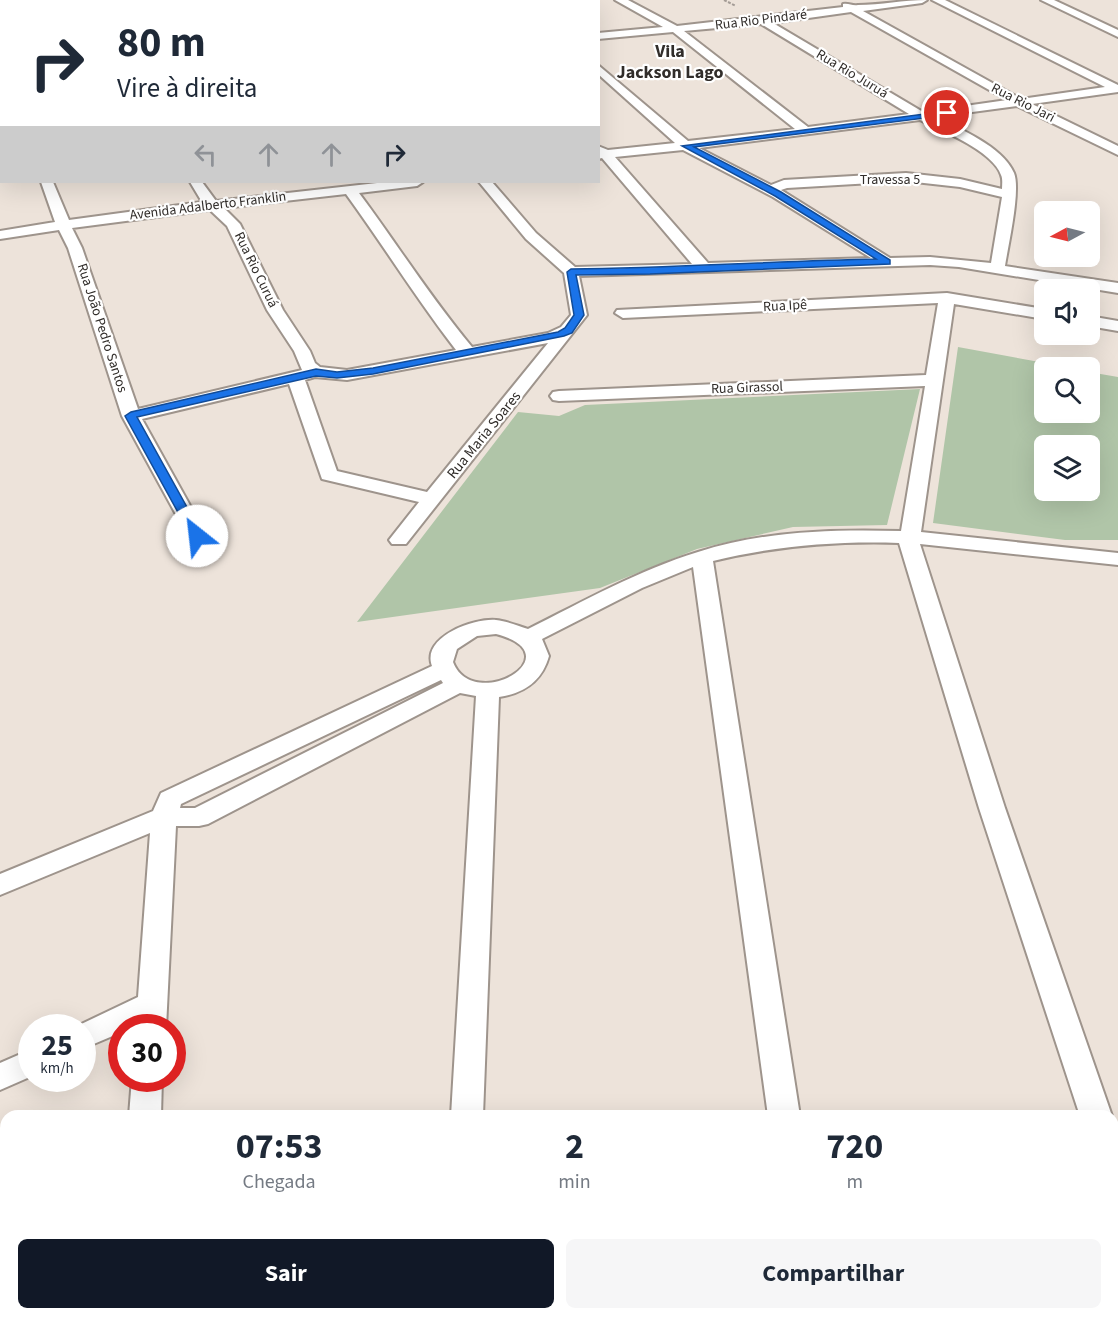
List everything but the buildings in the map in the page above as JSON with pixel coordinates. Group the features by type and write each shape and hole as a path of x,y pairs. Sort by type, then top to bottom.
{"street":[{"path":"620,0 675,29 805,131"},
{"name":"Rua Rio Jari","path":"836,0 1022,104 1118,151"},
{"name":"Rua Rio Pindaré","path":"600,36 763,21 922,0"},
{"path":"937,0 1118,89"},
{"path":"1046,0 1118,34"},
{"name":"Rua Rio Juruá","path":"763,21 922,116 973,141 987,151 1008,174 1009,195 997,270"},
{"path":"600,70 686,146 771,190 887,262"},
{"path":"601,153 686,146 1022,104 1118,89"},
{"path":"601,153 704,268"},
{"name":"Travessa 5","path":"771,190 784,184 906,177 960,183 1009,195"},
{"name":"Rua João Pedro Santos","path":"47,183 64,227 75,248 131,416 197,536"},
{"name":"Rua Rio Curuá","path":"197,183 206,199 233,224 275,310 293,336 306,372 329,476 432,499"},
{"name":"Avenida Adalberto Franklin","path":"0,235 213,205 409,183"},
{"path":"131,416 306,372 347,375 552,337 568,330 579,315 571,272 531,236 486,183"},
{"path":"350,190 395,251 428,304 467,352"},
{"path":"571,272 943,262 1118,288"},
{"path":"947,298 909,543 985,786 1094,1110"},
{"name":"Rua Ipê","path":"623,314 947,298 1034,312"},
{"path":"1100,323 1118,326"},
{"name":"Rua Maria Soares","path":"399,540 568,330"},
{"name":"Rua Girassol","path":"559,396 934,380"},
{"path":"527,638 649,579 702,557 772,542 840,537 911,536 1118,559"},
{"path":"702,557 783,1110"},
{"path":"484,628 508,629 527,638 536,646 539,657 537,668 517,685 489,691 452,677 442,654 453,640 462,634 484,628"},
{"path":"0,885 164,817 199,817 452,677"},
{"path":"467,1110 489,691"},
{"path":"151,1014 164,817"},
{"path":"0,1077 18,1069"},
{"path":"145,1110 146,1092"}],"path":[{"path":"724,0 731,4"}],"green space":[{"path":"958,347 1034,361 1034,423 1100,423 1100,374 1118,377 1118,540 1065,540 933,523"},
{"path":"920,389 887,525 793,527 697,549 600,588 357,622 518,412 559,416 585,405"}],"district":[{"name":"Vila Jackson Lago","path":"670,61"}],"route":[{"path":"197,536 131,416 316,372 324,375 347,375 552,337 568,330 579,315 579,304 571,272 887,262 778,194 686,146 947,113"}]}
